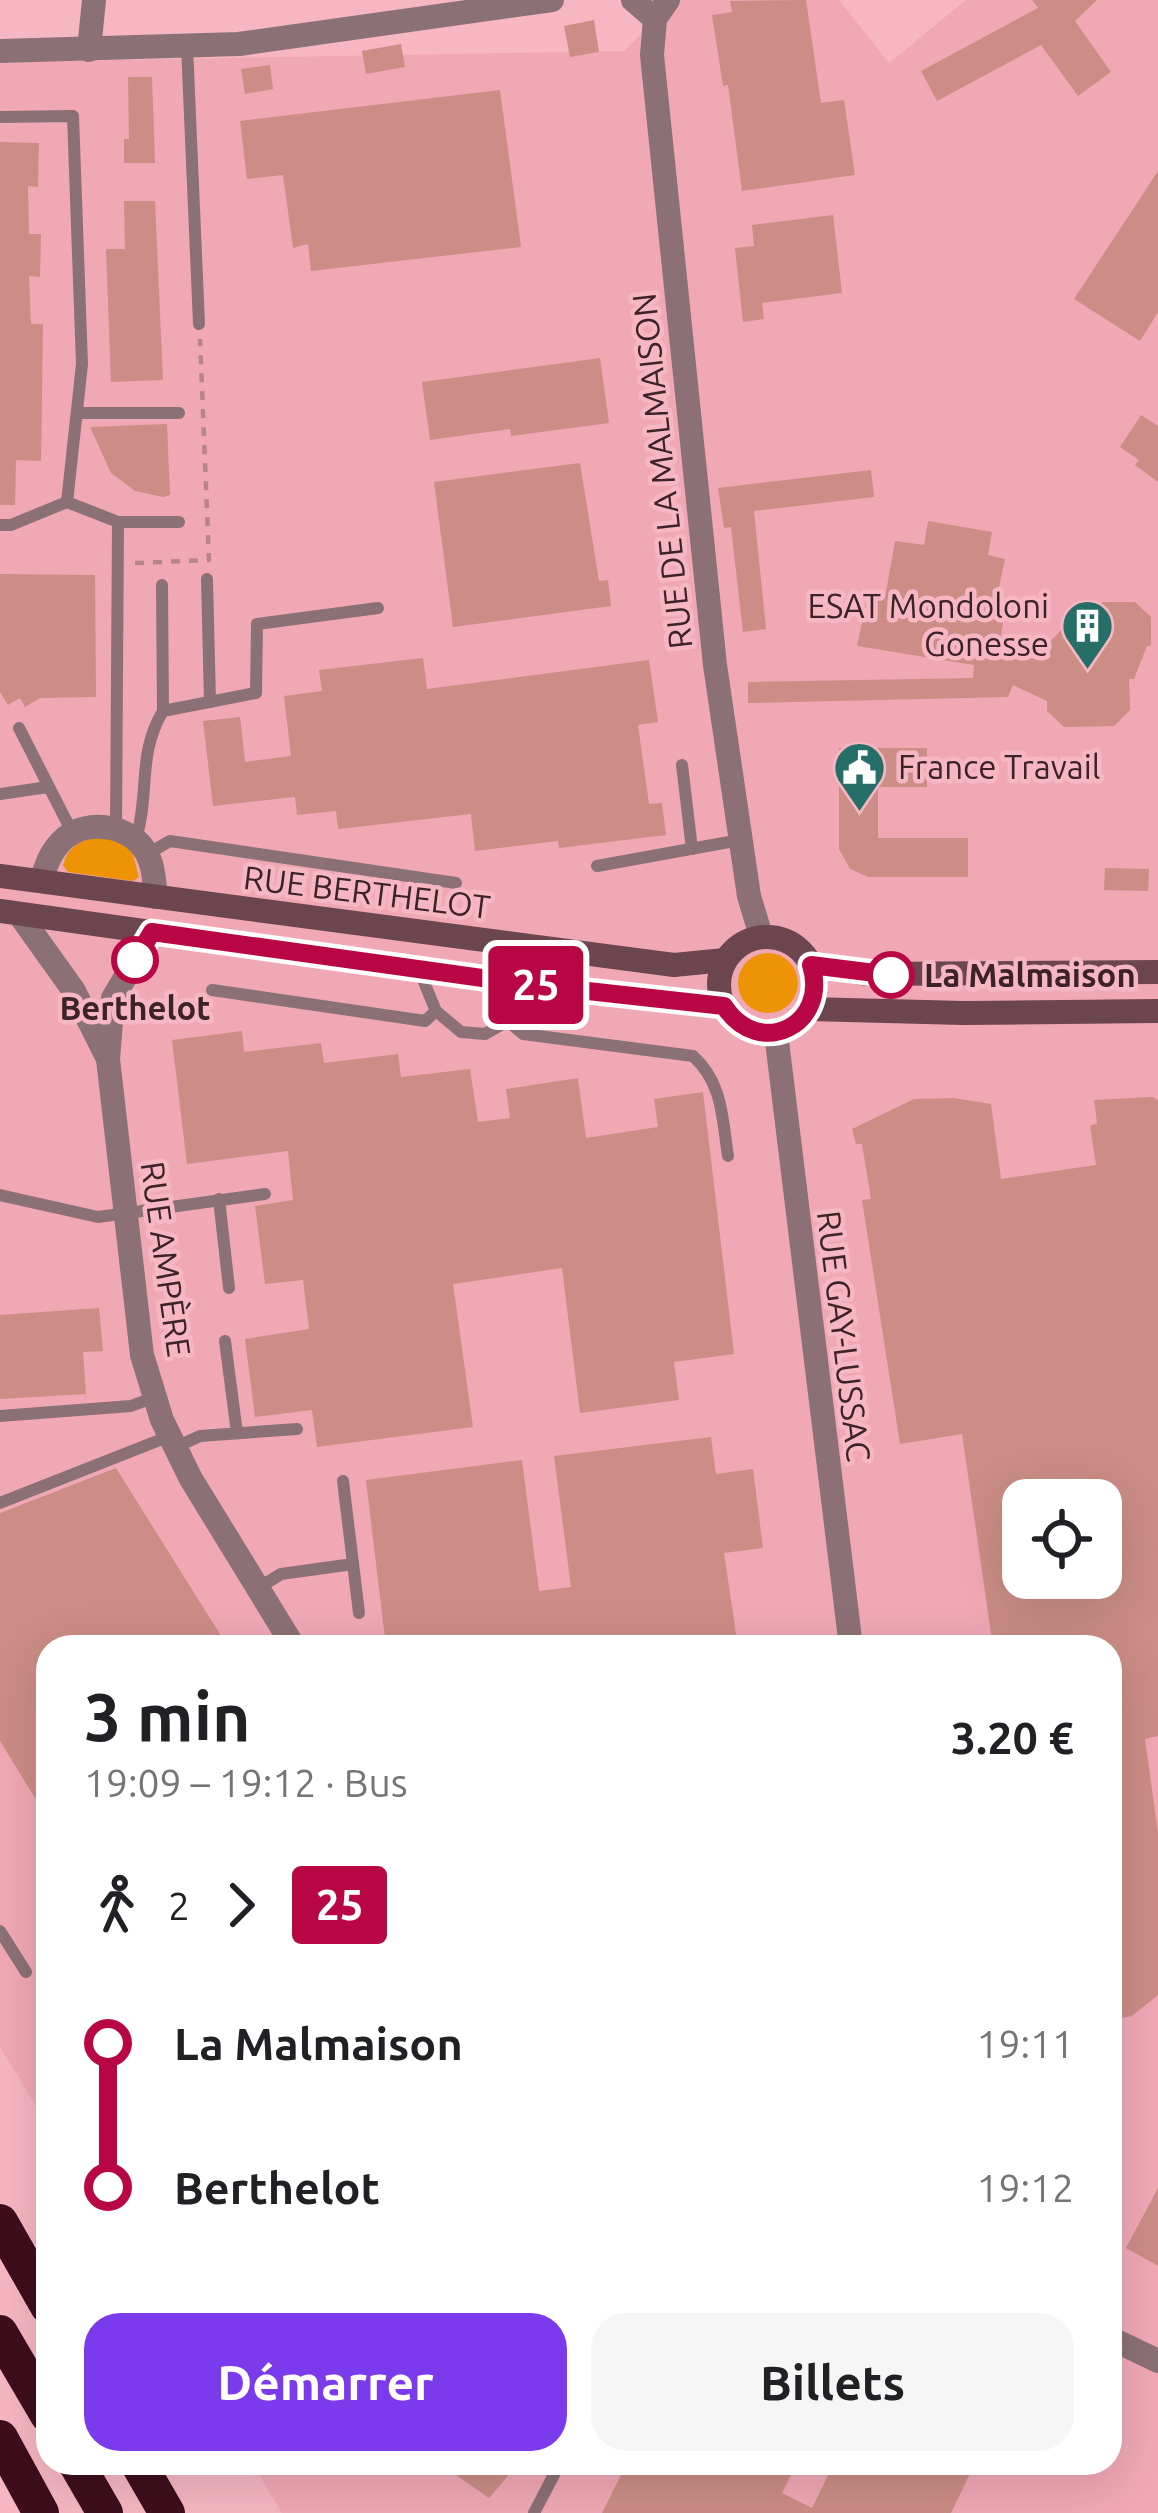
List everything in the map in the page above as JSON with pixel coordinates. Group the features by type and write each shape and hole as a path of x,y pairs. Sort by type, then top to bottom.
{"highway":[{"path":"0,2222 36,2285"},
{"path":"0,2332 36,2394"},
{"path":"0,2438 41,2513"},
{"path":"83,2475 104,2513"},
{"path":"145,2475 167,2513"}],"main road":[{"name":"RUE BERTHELOT","path":"0,876 674,965 725,960"},
{"name":"RUE BERTHELOT","path":"9,912 533,985 724,1006"},
{"path":"761,936 794,945 811,965 815,991 808,1010 797,1023 776,1033 751,1031 730,1017 718,983 725,960 744,942 761,936"},
{"path":"811,965 866,974 1158,972"},
{"path":"808,1010 1158,1011"}],"street":[{"path":"89,50 94,0"},
{"path":"0,51 239,44 552,0"},
{"path":"633,0 661,9"},
{"name":"RUE DE LA MALMAISON","path":"661,9 652,55 715,665 749,896 761,936"},
{"path":"41,881 54,850 73,833 101,826 133,841 156,897"},
{"name":"RUE AMPÈRE","path":"9,912 74,991 108,1059"},
{"name":"RUE AMPÈRE","path":"152,932 113,998 108,1059 142,1355 172,1442 287,1635"},
{"name":"RUE GAY-LUSSAC","path":"776,1033 850,1635"},
{"path":"1122,2344 1158,2361"}],"lane":[{"path":"187,46 200,324"},
{"path":"0,117 73,116 82,364 67,502"},
{"path":"79,413 179,412"},
{"path":"0,524 10,525 67,502 118,522 179,522"},
{"path":"118,522 133,841"},
{"path":"207,579 209,702"},
{"path":"133,841 142,818 146,742 163,711 162,585"},
{"path":"163,711 256,693 257,624 378,608"},
{"path":"19,728 73,833"},
{"path":"682,765 692,848"},
{"path":"0,794 48,787"},
{"path":"597,866 740,840"},
{"path":"133,841 170,841 456,883"},
{"path":"419,969 436,1011 461,1032 485,1034 508,1021 533,985"},
{"path":"212,990 425,1021 436,1011"},
{"path":"508,1021 523,1034 693,1056 710,1071 718,1088 728,1156"},
{"path":"0,1195 98,1217 265,1194"},
{"path":"219,1199 229,1288"},
{"path":"225,1341 237,1433"},
{"path":"0,1416 131,1406 155,1397"},
{"path":"0,1503 172,1442 297,1429"},
{"path":"343,1481 359,1613"},
{"path":"258,1588 280,1574 352,1564"},
{"path":"0,1931 26,1972"},
{"path":"534,2513 554,2475"}],"path":[{"path":"118,563 209,560 200,324"}],"shaded area":[{"path":"677,0 839,0 889,63 966,0 1158,0 1158,2513 282,2513 259,2475 1122,2475 1122,1635 36,1635 36,2106 0,2047 0,62 624,51"},
{"path":"108,836 132,851 139,877 133,881 68,872 63,865 74,847"},
{"path":"768,953 789,962 798,983 789,1004 768,1013 747,1004 738,983 747,962"}],"building":[{"path":"806,0 821,103 844,100 855,175 742,191 728,85 723,86 712,15 732,12 730,1"},
{"path":"1032,0 1097,0 1075,21 1111,72 1078,96 1041,45 937,101 921,71 1038,8"},
{"path":"594,20 599,52 570,57 564,26"},
{"path":"401,44 405,67 366,74 362,51"},
{"path":"270,65 273,89 245,94 241,69"},
{"path":"128,77 152,77 155,163 124,163 124,139 129,139"},
{"path":"500,90 521,247 311,271 308,244 293,248 283,175 247,179 240,121"},
{"path":"0,142 39,143 38,187 28,186 29,234 41,234 40,277 29,276 31,324 43,324 41,461 16,460 15,505 0,505"},
{"path":"1158,171 1158,312 1140,341 1074,299"},
{"path":"124,201 155,201 163,380 111,382 106,249 125,249"},
{"path":"833,215 842,293 762,303 764,319 743,322 735,248 754,246 752,225"},
{"path":"600,358 609,423 511,436 510,429 430,440 422,382"},
{"path":"1141,415 1158,426 1158,482 1120,447"},
{"path":"167,424 170,495 163,497 135,491 111,473 90,427"},
{"path":"580,463 599,581 608,580 611,606 453,627 434,482"},
{"path":"871,470 874,497 754,511 766,629 743,632 731,527 724,528 718,488"},
{"path":"928,521 992,532 988,555 1005,559 993,615 1004,617 997,659 1046,658 1046,646 1062,629 1077,629 1103,602 1135,602 1151,617 1151,646 1134,679 1129,679 1130,710 1114,726 1064,727 1047,711 1047,701 1013,685 1008,697 748,703 748,682 973,678 974,665 857,646 868,594 885,598 895,541 924,545"},
{"path":"0,574 95,575 96,697 40,698 25,707 20,698 8,705 0,692"},
{"path":"423,658 427,689 649,660 658,722 638,725 649,804 662,803 666,835 559,848 558,841 475,851 471,814 338,829 336,811 297,815 295,797 213,806 203,721 240,717 245,762 291,756 284,696 322,691 319,670"},
{"name":"France Travail","path":"839,748 927,748 927,787 878,787 878,838 968,838 968,877 868,877 850,869 839,849"},
{"path":"1105,868 1149,869 1148,891 1104,890"},
{"path":"242,1031 244,1052 321,1043 324,1063 398,1054 401,1077 470,1069 478,1122 510,1118 506,1089 578,1078 586,1138 658,1127 654,1099 703,1092 734,1354 674,1362 679,1400 580,1413 562,1268 453,1284 473,1427 317,1447 312,1410 255,1417 245,1339 309,1329 303,1280 265,1284 255,1206 293,1200 288,1151 187,1164 172,1040"},
{"path":"914,1099 991,1104 1001,1179 1096,1165 1090,1126 1097,1123 1094,1100 1158,1100 1158,1736 1145,1739 1158,1832 1158,1995 1132,2016 1122,2018 1122,1635 991,1635 962,1434 900,1444 862,1200 871,1199 862,1144 856,1144 852,1129"},
{"path":"99,1308 103,1351 83,1352 86,1394 0,1399 0,1315"},
{"path":"711,1437 716,1474 753,1469 763,1548 724,1553 736,1635 385,1635 366,1480 522,1460 539,1591 571,1587 554,1456"},
{"path":"116,1468 220,1635 36,1635 36,1800 0,1741 0,1513"},
{"path":"1158,2188 1158,2266 1126,2248"},
{"path":"456,2475 509,2475 489,2498"},
{"path":"621,2475 791,2475 782,2493 812,2508 828,2475 969,2475 951,2513 602,2513"}],"bus line":[{"name":"25","path":"135,960 152,932 533,985 724,1006 740,1025 763,1034 788,1029 806,1014 815,991 811,965 891,975"}],"place":[{"name":"ESAT Mondoloni Gonesse","path":"1088,671"},
{"name":"France Travail","path":"859,813"},
{"name":"Berthelot","path":"135,960"},
{"name":"La Malmaison","path":"891,975"}]}
